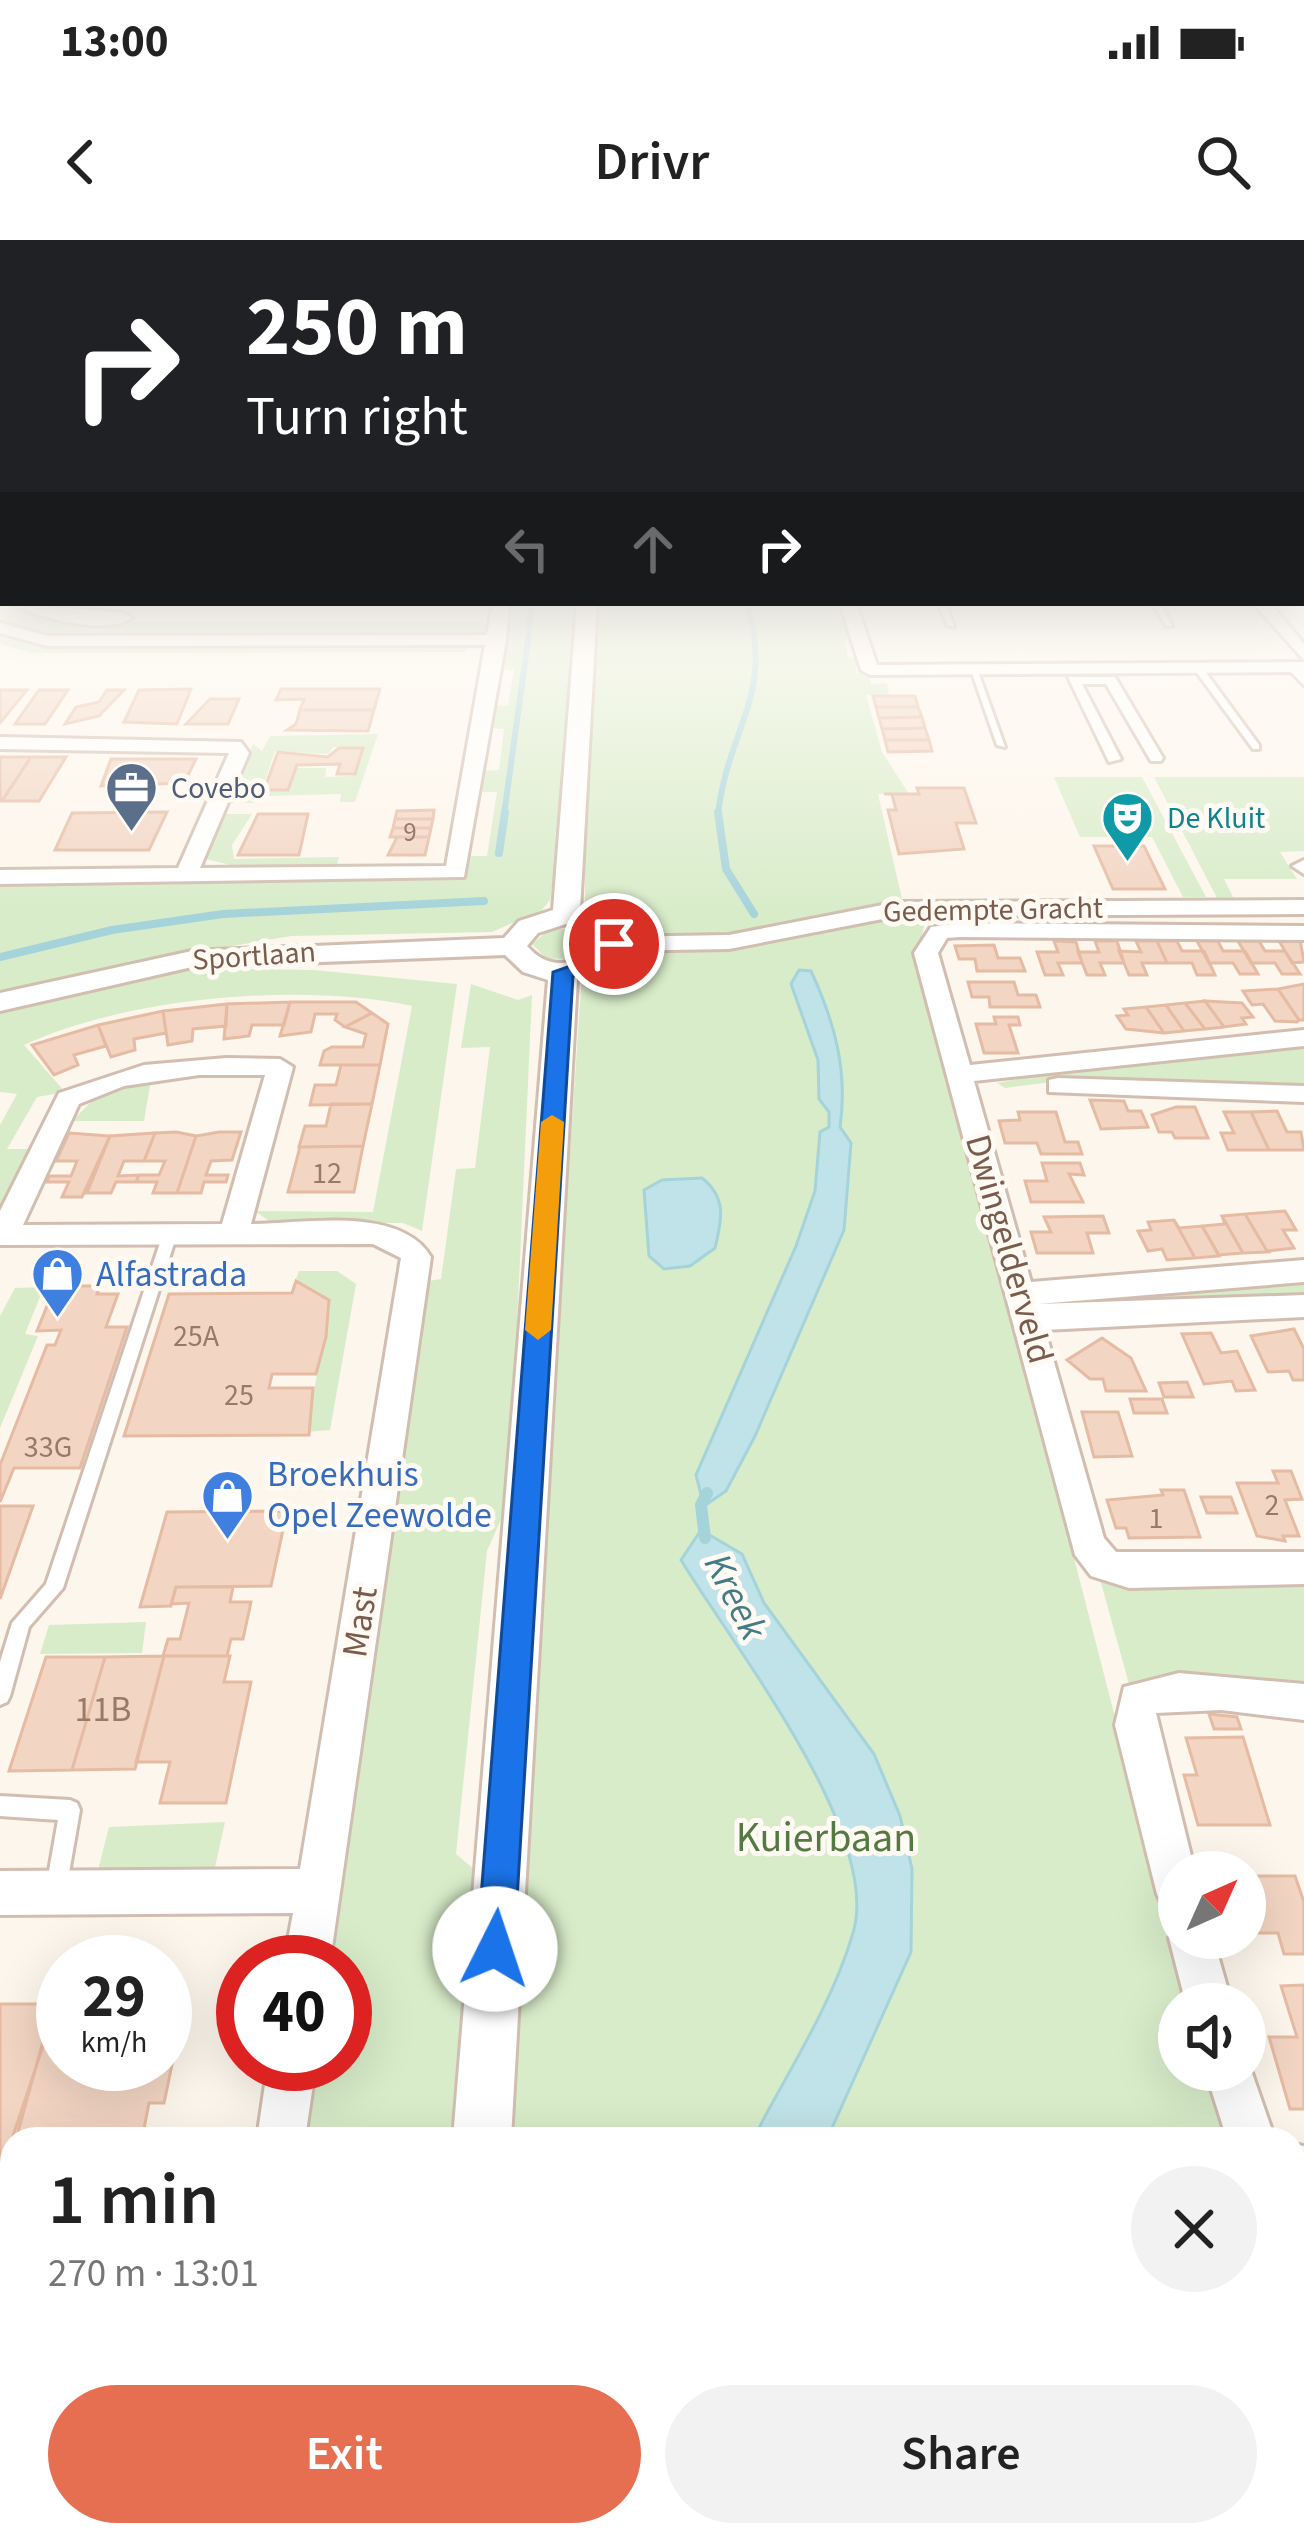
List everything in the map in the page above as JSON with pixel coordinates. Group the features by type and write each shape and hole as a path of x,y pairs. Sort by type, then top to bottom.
{"street":[{"path":"0,877 456,872 486,701"},
{"path":"566,916 580,701"},
{"path":"1084,701 1114,758"},
{"path":"1122,701 1156,758"},
{"path":"0,743 234,746 239,753 186,875"},
{"name":"Gedempte Gracht","path":"614,944 729,942 898,909 1304,907"},
{"path":"566,916 591,920 608,930 614,944 598,963 563,972 528,965 513,946 520,931 540,920 566,916"},
{"name":"Dwingelderveld","path":"1304,932 939,932 926,953 1088,1544 1104,1565 1129,1572 1304,1568"},
{"name":"Sportlaan","path":"0,1002 193,958 513,946"},
{"path":"483,2127 563,972"},
{"path":"963,1084 1000,1074 1304,1038"},
{"name":"Mast","path":"234,1234 280,1067 176,1069 68,1099 2,1235 374,1234 407,1245 416,1257 311,1935"},
{"path":"963,1084 1304,1094"},
{"path":"1024,1306 1304,1271"},
{"path":"1024,1306 1304,1306"},
{"path":"1168,1851 1135,1725 1138,1700 1165,1690 1199,1690 1304,1702"},
{"path":"0,1893 317,1891"},
{"path":"282,2127 288,2091"},
{"path":"1236,2091 1247,2127"}],"lane":[{"path":"985,701 1002,745"},
{"path":"1222,701 1256,747"},
{"path":"0,1696 21,1623 54,1588 170,1234"},
{"path":"0,1806 70,1810 57,1892"}],"green space":[{"path":"509,701 570,701 559,840 550,900 542,910 492,932 291,936 92,970 0,996 0,885 459,880 469,856 487,856 497,792 480,792 482,771 499,770 504,729 489,728 492,706 508,705"},
{"name":"Kuierbaan","path":"590,701 868,701 882,752 909,794 878,794 902,899 885,903 888,917 921,916 925,923 918,953 1158,1884 1158,1959 1177,1959 1184,1983 1158,1983 1158,2091 1211,2091 1221,2127 505,2127 583,958 547,959 532,944 550,929 585,930"},
{"path":"378,734 355,802 340,802 341,794 263,796 260,803 229,803 253,744 262,751 270,736","holes":["333,747 361,747 354,776 325,777 326,768 296,768 289,791 261,792 275,751 329,754"]},
{"path":"1054,777 1142,777 1206,897 1183,897 1152,837 1080,837"},
{"path":"1154,777 1304,777 1304,851 1280,852 1297,879 1224,879 1233,897 1217,898"},
{"path":"225,814 252,814 232,845 234,859 339,857 337,864 235,866 206,859"},
{"path":"197,968 314,970 457,984 422,1231 403,1223 272,1223 255,1211 373,1212 412,1006 319,995 215,998 163,1005 112,1015 24,1045 65,1092 37,1097 7,1149 33,1149 0,1213 0,1125 17,1094 0,1092 0,1013"},
{"path":"471,984 518,1000 532,995 509,1501 487,1551 456,1854 475,1870 458,2127 310,2127 315,2091 372,2091 372,1935 337,1935 428,1281 441,1279 456,1169 475,1168 490,1047 461,1048"},
{"path":"1304,1042 1304,1087 1092,1077 1005,1088 997,1083 1099,1063"},
{"path":"151,1080 144,1121 72,1121 97,1096"},
{"path":"299,1271 337,1271 356,1284 330,1430 306,1432 330,1308 296,1279"},
{"path":"1304,1278 1304,1298 1074,1301"},
{"path":"44,1287 25,1334 38,1336 0,1428 0,1316 15,1288"},
{"path":"1098,1572 1304,1576 1304,1694 1188,1677 1129,1684"},
{"path":"146,1622 142,1653 40,1654 49,1625"},
{"path":"225,1822 214,1872 98,1870 109,1827"}],"water":[{"path":"799,970 811,971 837,1048 840,1127 851,1143 844,1230 755,1436 726,1491 704,1506 696,1475 796,1246 815,1191 820,1132 829,1127 829,1112 819,1099 818,1060 791,984"},
{"path":"702,1178 719,1202 715,1248 690,1266 664,1269 649,1256 644,1190 662,1180"},
{"path":"701,1530 742,1554 764,1603 874,1754 900,1816 912,1869 911,1952 832,2127 760,2127 808,2038 853,1933 856,1892 846,1845 797,1741 681,1560"}],"building":[{"path":"0,701 18,701 0,723"},
{"path":"31,701 61,701 45,724 15,724"},
{"path":"114,701 99,716 65,724 76,707"},
{"path":"134,701 186,701 177,724 124,722"},
{"path":"208,701 238,701 228,724 186,724"},
{"path":"303,701 377,701 374,710 300,710"},
{"path":"874,701 916,701 918,707 876,707"},
{"path":"876,707 918,707 922,717 879,718"},
{"path":"300,710 374,710 368,731 287,730 296,724"},
{"path":"922,717 925,728 882,729 879,718"},
{"path":"925,728 929,740 885,740 882,729"},
{"path":"885,740 929,740 932,751 888,752"},
{"path":"339,748 363,748 355,774 337,774 340,764 297,765 288,790 264,790 278,752 328,757"},
{"path":"0,757 31,757 2,801 0,801"},
{"path":"31,757 66,757 39,801 2,801"},
{"path":"111,759 196,759 184,783 101,786"},
{"path":"917,788 964,788 976,823 956,823 964,849 899,854 888,810 896,810 892,794 919,794"},
{"path":"434,810 433,819 395,819 397,811"},
{"path":"167,812 149,850 55,850 72,813"},
{"path":"258,814 308,814 299,855 238,855"},
{"path":"395,819 433,819 431,828 393,828"},
{"path":"393,828 431,828 429,837 390,837"},
{"path":"397,837 429,837 425,855 388,855"},
{"name":"De Kluit","path":"1094,846 1144,846 1165,889 1113,889"},
{"path":"1300,940 1304,962 1292,963 1279,941"},
{"path":"1054,941 1076,942 1082,963 1058,963 1063,975 1045,975 1037,952 1058,952"},
{"path":"1095,941 1117,941 1124,963 1100,963 1105,975 1087,975 1078,952 1099,952"},
{"path":"1136,941 1157,941 1167,963 1142,963 1147,975 1129,975 1119,951 1141,952"},
{"path":"1157,941 1177,941 1182,951 1204,951 1215,975 1197,975 1192,963 1167,963"},
{"path":"1197,941 1218,941 1223,951 1245,951 1258,974 1240,974 1233,963 1209,963"},
{"path":"1238,941 1259,941 1265,951 1285,951 1300,974 1282,974 1275,963 1251,963"},
{"path":"994,945 998,958 1020,958 1025,971 977,971 975,959 959,959 955,946"},
{"path":"968,982 1014,982 1018,995 1036,995 1040,1007 990,1007 989,997 972,997"},
{"path":"1304,984 1304,1020 1299,1020 1278,989"},
{"path":"1278,989 1297,1022 1275,1021 1263,1004 1252,1005 1243,991"},
{"path":"1205,1001 1225,1027 1205,1029 1185,1003"},
{"path":"1205,1001 1242,1003 1253,1017 1242,1018 1246,1024 1224,1027"},
{"path":"290,1002 284,1025 252,1025 249,1036 224,1039 227,1004"},
{"path":"290,1002 356,1002 372,1013 345,1027 335,1020 337,1014 315,1014 311,1032 280,1036"},
{"path":"1185,1003 1205,1029 1184,1031 1166,1005"},
{"path":"227,1004 226,1026 193,1029 192,1041 168,1045 163,1011"},
{"path":"1166,1005 1184,1031 1164,1033 1146,1007"},
{"path":"1146,1007 1164,1033 1126,1029 1117,1016 1128,1015 1124,1009"},
{"path":"163,1011 166,1033 134,1039 135,1050 111,1057 98,1025"},
{"path":"372,1013 388,1024 380,1065 320,1065 324,1051 332,1047 363,1047 366,1034 345,1027"},
{"path":"994,1017 1018,1017 1020,1025 1009,1025 1018,1053 984,1053 976,1024 996,1024"},
{"path":"98,1025 106,1046 74,1055 78,1065 54,1075 32,1045"},
{"path":"341,1065 380,1065 372,1104 310,1105 315,1085 336,1085"},
{"path":"1090,1100 1124,1101 1128,1111 1141,1111 1148,1127 1101,1129"},
{"path":"331,1104 372,1104 363,1146 299,1147 305,1126 326,1126"},
{"path":"1195,1107 1208,1138 1175,1138 1172,1132 1159,1132 1152,1115"},
{"path":"1277,1111 1287,1132 1301,1132 1304,1150 1269,1150 1251,1112"},
{"path":"1018,1112 1056,1112 1065,1142 1078,1142 1082,1154 1041,1154 1037,1143 1005,1143 999,1121 1020,1120"},
{"path":"1224,1112 1251,1112 1269,1150 1228,1150 1221,1133 1234,1133"},
{"path":"241,1132 232,1160 211,1161 206,1175 228,1175 226,1182 204,1182 201,1193 177,1193 196,1136"},
{"path":"69,1133 110,1136 82,1197 62,1197 69,1182 47,1182 49,1176 71,1176 77,1161 56,1161"},
{"path":"155,1133 196,1136 177,1193 153,1193 157,1182 136,1182 139,1175 159,1175 165,1161 144,1161"},
{"path":"155,1133 144,1161 124,1161 118,1176 139,1175 136,1182 116,1182 111,1193 87,1193 110,1136"},
{"path":"363,1146 354,1192 288,1192 300,1147"},
{"path":"1042,1163 1080,1163 1084,1175 1069,1174 1083,1202 1031,1202 1025,1181 1047,1181"},
{"path":"1285,1211 1296,1230 1283,1230 1294,1248 1267,1251 1245,1214"},
{"path":"1245,1214 1268,1252 1243,1253 1222,1216"},
{"path":"1103,1216 1109,1233 1087,1233 1093,1253 1037,1253 1031,1232 1051,1232 1044,1217"},
{"path":"1222,1216 1243,1253 1219,1255 1202,1226 1225,1224"},
{"path":"1174,1220 1179,1228 1202,1226 1219,1256 1195,1258"},
{"path":"1174,1220 1195,1258 1167,1260 1162,1249 1148,1251 1138,1231 1151,1230 1148,1222"},
{"path":"296,1281 329,1300 326,1337 316,1374 272,1374 269,1388 313,1388 309,1435 124,1436 169,1294 292,1293"},
{"path":"55,1286 100,1286 97,1294 118,1294 106,1327 127,1327 80,1468 14,1468 0,1502 0,1465 47,1345 55,1345 61,1330 37,1331"},
{"path":"1294,1329 1304,1349 1304,1380 1293,1380 1289,1371 1268,1372 1251,1336"},
{"path":"1211,1333 1221,1353 1237,1351 1255,1390 1236,1391 1232,1381 1204,1384 1182,1334"},
{"path":"1102,1338 1131,1358 1146,1391 1106,1391 1103,1379 1090,1379 1067,1360"},
{"path":"1187,1382 1193,1397 1164,1397 1159,1383"},
{"path":"1130,1399 1162,1399 1167,1413 1134,1413"},
{"path":"1082,1412 1118,1412 1132,1456 1094,1457"},
{"path":"1273,1471 1291,1471 1302,1499 1285,1500 1299,1536 1283,1536 1285,1541 1257,1536 1237,1483 1278,1483"},
{"path":"1161,1490 1184,1490 1200,1537 1129,1538 1126,1528 1116,1528 1107,1500 1163,1495"},
{"path":"1201,1497 1231,1497 1237,1513 1207,1513"},
{"path":"0,1506 33,1506 0,1599"},
{"path":"287,1511 271,1586 176,1587 171,1606 140,1607 167,1512"},
{"path":"176,1587 233,1587 230,1602 251,1602 243,1639 231,1639 227,1656 163,1656 168,1639 180,1639 189,1603 171,1604"},
{"path":"164,1656 135,1769 72,1770 105,1657"},
{"path":"164,1656 230,1656 224,1682 251,1682 226,1803 160,1803 170,1762 136,1762"},
{"path":"46,1657 105,1657 72,1770 9,1771"},
{"path":"1209,1714 1237,1717 1241,1729 1214,1729"},
{"path":"1243,1737 1270,1825 1198,1825 1184,1775 1197,1775 1186,1738"},
{"path":"1266,1876 1295,1876 1304,1902 1304,1954 1284,1954 1278,1933 1266,1933"},
{"path":"1304,1985 1304,2109 1290,2109 1269,2037 1297,2037 1281,1986"},
{"path":"0,2004 36,2004 36,2067 16,2127 0,2127"},
{"path":"36,2067 36,2091 166,2091 164,2103 149,2103 144,2127 19,2127"}],"waterway":[{"path":"504,815 520,701"},
{"name":"Kreek","path":"718,814 749,701"},
{"path":"499,853 505,812"},
{"name":"Kreek","path":"718,814 726,869 754,914"},
{"path":"0,957 112,930 223,914 484,901"},
{"name":"Kreek","path":"705,1538 701,1505 707,1493"}],"slow traffic":[{"path":"538,1330 552,1122"}],"place":[{"name":"Covebo","path":"132,834"},
{"name":"De Kluit","path":"1128,864"},
{"name":"Alfastrada","path":"57,1320"},
{"name":"Broekhuis Opel Zeewolde","path":"228,1541"}],"route":[{"path":"495,1949 563,972 598,963 614,944"}]}
